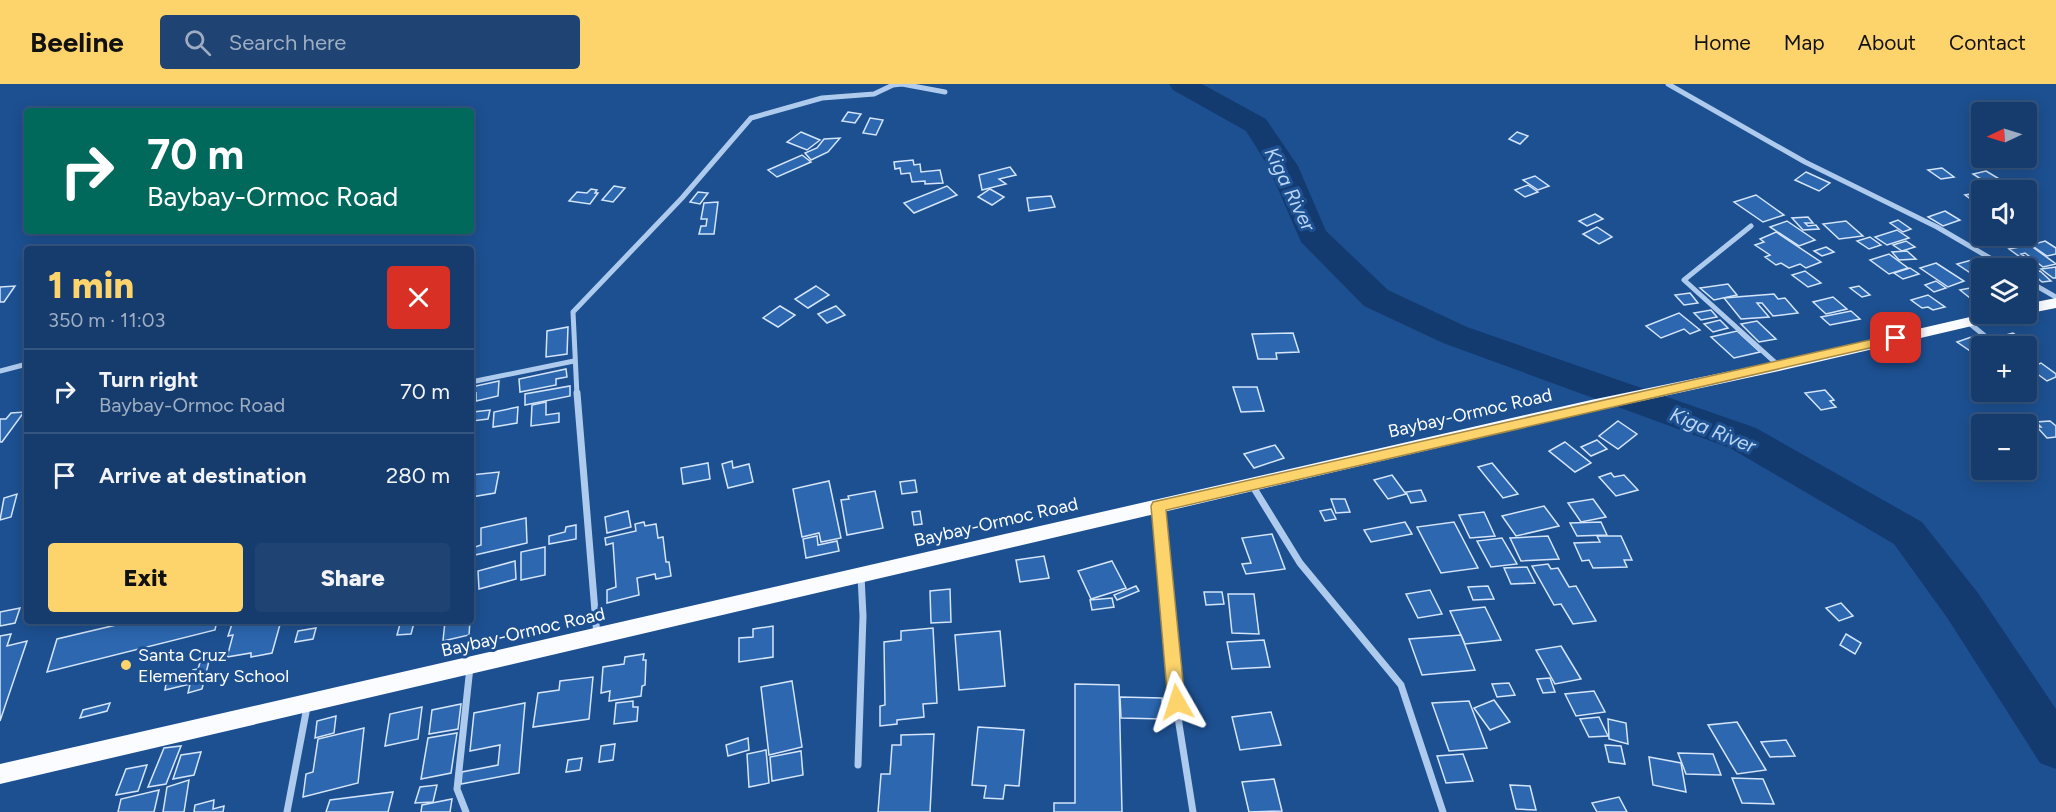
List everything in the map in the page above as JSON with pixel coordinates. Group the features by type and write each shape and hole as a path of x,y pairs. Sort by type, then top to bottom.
{"highway":[{"path":"2037,307 2056,303"},
{"name":"Baybay-Ormoc Road","path":"0,774 1971,320"}],"street":[{"path":"597,636 574,361 573,312 682,198 751,118 822,98 874,94 893,85 902,84 945,92"},
{"path":"1668,84 1805,162 1937,227 1990,258"},
{"path":"1751,226 1684,280 1779,366"},
{"path":"2037,286 2056,297"},
{"path":"1966,321 1985,336"},
{"path":"474,381 574,361"},
{"path":"0,371 24,365"},
{"path":"1252,485 1300,563 1401,685 1443,812"},
{"path":"1158,506 1179,724 1192,812"},
{"path":"858,765 863,616 861,575"},
{"path":"466,812 457,789 470,666"},
{"path":"287,812 308,703"}],"building":[{"path":"848,112 861,114 855,123 842,121"},
{"path":"870,118 883,120 876,135 863,133"},
{"path":"801,132 820,140 807,150 787,142"},
{"path":"1517,132 1528,136 1520,144 1509,139"},
{"path":"840,138 828,152 811,160 805,153 817,148 824,139"},
{"path":"802,155 811,162 777,177 768,170"},
{"path":"913,160 914,165 920,164 921,172 940,170 943,183 912,182 910,173 901,174 900,168 895,169 894,162"},
{"path":"1010,167 1016,175 999,179 1006,184 982,190 979,175"},
{"path":"1942,168 1954,177 1941,179 1928,170"},
{"path":"1986,171 2001,180 1982,180 1973,174"},
{"path":"1806,172 1830,183 1819,191 1795,180"},
{"path":"1535,176 1549,186 1538,190 1523,180"},
{"path":"1528,185 1538,192 1525,197 1515,190"},
{"path":"614,186 625,188 613,202 602,200"},
{"path":"947,186 957,195 914,213 904,203"},
{"path":"591,189 597,190 595,193 598,193 590,204 569,201 577,192 587,193"},
{"path":"990,189 1004,197 992,205 978,197"},
{"path":"698,192 708,193 700,204 690,202"},
{"path":"1756,195 1784,215 1763,222 1734,202"},
{"path":"1051,196 1055,207 1029,211 1027,198"},
{"path":"718,202 714,234 699,234 701,226 706,226 707,219 701,219 704,203"},
{"path":"1945,211 1960,220 1943,226 1928,217"},
{"path":"1595,214 1603,219 1587,226 1579,221"},
{"path":"1808,217 1813,223 1805,223 1808,226 1816,225 1819,229 1803,230 1792,218"},
{"path":"1898,220 1911,229 1903,232 1890,223"},
{"path":"1787,221 1815,240 1799,246 1770,227"},
{"path":"1846,221 1863,236 1839,239 1823,224"},
{"path":"1597,227 1612,237 1599,244 1583,234"},
{"path":"1897,230 1909,238 1887,245 1875,237"},
{"path":"1776,232 1821,262 1806,268 1800,264 1789,268 1781,263 1776,265 1765,257 1770,255 1755,245 1764,242 1760,239"},
{"path":"1870,237 1881,245 1869,249 1857,241"},
{"path":"1906,241 1915,247 1902,251 1893,245"},
{"path":"2045,241 2056,248 2056,254 2047,256 2032,246 2037,246 2037,243"},
{"path":"2031,246 2056,264 2043,267 2037,262 2037,258 2031,258 2025,253 2020,257 2009,249"},
{"path":"1826,247 1834,252 1822,256 1814,251"},
{"path":"1907,251 1916,259 1899,260 1892,252"},
{"path":"1889,254 1908,268 1889,274 1870,260"},
{"path":"1971,260 1971,273 1957,264"},
{"path":"1936,263 1964,281 1948,287 1920,268"},
{"path":"2056,267 2056,278 2041,269"},
{"path":"1910,268 1919,274 1903,279 1894,273"},
{"path":"1805,271 1821,283 1808,287 1792,275"},
{"path":"2037,271 2040,271 2051,281 2042,282 2037,277"},
{"path":"1936,281 1946,288 1934,292 1925,285"},
{"path":"1728,284 1737,295 1714,300 1700,288"},
{"path":"15,286 4,302 0,302 0,287"},
{"path":"816,286 829,295 808,308 795,299"},
{"path":"1859,286 1870,295 1862,297 1850,288"},
{"path":"1970,288 1971,299 1960,290"},
{"path":"1690,293 1698,303 1684,305 1675,295"},
{"path":"1774,294 1778,299 1785,298 1798,313 1773,316 1762,303 1757,303 1769,317 1741,319 1724,298"},
{"path":"1928,295 1945,307 1933,310 1928,307 1922,308 1911,300"},
{"path":"1833,297 1847,309 1826,314 1813,302"},
{"path":"780,306 795,315 778,327 763,318"},
{"path":"836,306 845,315 827,323 818,314"},
{"path":"1711,310 1717,317 1701,320 1694,313"},
{"path":"1851,311 1860,319 1830,325 1821,317"},
{"path":"1679,313 1700,330 1690,334 1684,329 1661,338 1646,326"},
{"path":"1720,320 1728,328 1713,332 1704,324"},
{"path":"1757,321 1776,339 1759,342 1741,324"},
{"path":"568,327 567,354 546,357 547,331"},
{"path":"1737,331 1760,352 1734,358 1711,337"},
{"path":"1293,333 1299,352 1276,353 1277,359 1258,359 1252,334"},
{"path":"2013,333 2017,336 2002,336"},
{"path":"1971,337 1971,352 1957,342"},
{"path":"2041,363 2056,374 2056,377 2047,381 2037,374 2037,365"},
{"path":"566,369 567,377 556,379 556,385 520,392 519,379"},
{"path":"499,381 498,396 476,401 474,386"},
{"path":"570,386 570,396 525,405 525,394"},
{"path":"1233,387 1257,387 1264,411 1241,412"},
{"path":"1825,390 1834,400 1830,401 1836,407 1821,410 1805,393"},
{"path":"546,402 546,415 559,413 559,422 531,426 532,405"},
{"path":"518,407 517,423 493,427 494,412"},
{"path":"490,410 488,419 474,421 474,412"},
{"path":"24,412 0,442 0,419 6,419 11,413"},
{"path":"1618,421 1637,434 1618,449 1599,436"},
{"path":"2050,421 2056,426 2056,437 2047,438 2037,427 2041,427 2037,422"},
{"path":"1597,440 1607,449 1591,456 1581,447"},
{"path":"1565,442 1591,463 1575,472 1549,451"},
{"path":"1275,445 1284,458 1254,468 1244,454"},
{"path":"732,461 733,468 749,464 753,482 728,488 722,464"},
{"path":"708,463 710,479 683,484 681,468"},
{"path":"1492,463 1518,494 1503,498 1478,467"},
{"path":"499,472 495,493 474,496 474,475"},
{"path":"1611,473 1614,477 1624,475 1638,490 1616,496 1599,477"},
{"path":"1392,475 1406,494 1388,499 1374,480"},
{"path":"915,480 917,492 902,494 900,482"},
{"path":"829,481 841,538 821,542 819,533 802,537 793,489"},
{"path":"1421,490 1426,501 1411,503 1406,492"},
{"path":"875,491 883,528 847,535 841,500 849,499 848,496"},
{"path":"17,494 11,517 0,520 4,498"},
{"path":"1331,499 1345,499 1350,512 1336,513"},
{"path":"1593,499 1606,517 1581,522 1568,503"},
{"path":"1544,506 1559,526 1516,536 1502,516"},
{"path":"1331,509 1336,519 1325,521 1320,511"},
{"path":"628,511 631,527 607,533 605,517"},
{"path":"920,511 922,524 914,525 912,512"},
{"path":"1484,512 1495,536 1470,538 1459,515"},
{"path":"526,518 527,543 475,555 475,547 481,545 481,528"},
{"path":"644,522 645,526 656,524 658,538 663,537 666,562 669,562 671,576 656,579 655,574 637,578 639,595 607,603 607,590 616,587 613,543 606,545 605,538 636,531 635,524"},
{"path":"1405,522 1412,534 1371,542 1364,530"},
{"path":"1454,522 1478,568 1441,573 1417,527"},
{"path":"1601,522 1607,535 1577,536 1570,523"},
{"path":"576,525 576,539 549,544 549,536 565,532 566,527"},
{"path":"1272,534 1285,569 1246,574 1242,564 1251,563 1242,538"},
{"path":"817,536 818,545 837,541 839,551 806,558 803,539"},
{"path":"1548,536 1559,559 1521,561 1510,538"},
{"path":"1597,536 1621,536 1632,560 1624,560 1627,567 1593,568 1589,560 1582,561 1574,543 1600,542"},
{"path":"1502,538 1517,564 1491,567 1477,541"},
{"path":"545,547 545,575 521,580 521,552"},
{"path":"1044,556 1049,578 1020,582 1016,560"},
{"path":"515,561 516,579 479,589 478,571"},
{"path":"1112,561 1126,588 1091,599 1078,571"},
{"path":"1548,564 1551,569 1558,568 1569,587 1576,586 1596,621 1573,624 1561,604 1554,605 1532,566"},
{"path":"1527,567 1535,583 1511,584 1504,568"},
{"path":"1136,586 1139,591 1117,600 1114,595"},
{"path":"1488,586 1494,599 1473,600 1468,587"},
{"path":"950,589 951,622 931,623 930,591"},
{"path":"1430,590 1442,614 1418,618 1406,594"},
{"path":"1204,592 1222,592 1224,604 1206,605"},
{"path":"1228,594 1254,594 1259,634 1232,633"},
{"path":"1112,598 1114,607 1092,610 1090,600"},
{"path":"1841,603 1853,616 1839,621 1826,608"},
{"path":"1485,607 1501,640 1465,644 1450,611"},
{"path":"20,608 15,623 0,626 0,612"},
{"path":"120,624 216,624 215,630 47,672 57,639"},
{"path":"232,624 280,624 272,653 251,657 251,653 227,657 233,635 228,636"},
{"path":"400,624 414,624 411,634 397,635"},
{"path":"445,624 470,624 469,635 443,641"},
{"path":"773,626 773,657 739,662 739,638 753,637 753,629"},
{"path":"316,628 313,639 295,642 298,631"},
{"path":"933,628 937,703 923,704 924,717 897,720 897,724 880,726 880,706 885,705 884,642 901,640 901,631"},
{"path":"1000,631 1005,686 959,690 955,635"},
{"path":"11,634 7,646 27,641 0,721 0,636"},
{"path":"1846,634 1861,643 1855,654 1840,645"},
{"path":"1461,635 1475,670 1422,675 1409,639"},
{"path":"1264,640 1270,667 1232,669 1227,642"},
{"path":"1561,646 1581,679 1555,684 1536,650"},
{"path":"644,654 643,660 646,660 645,685 642,686 641,696 609,701 610,691 601,693 603,667 624,664 625,657"},
{"path":"210,657 202,689 188,693 190,684 165,690 166,684 191,678 193,670 198,669 201,659"},
{"path":"593,677 589,719 533,727 538,693 559,690 560,681"},
{"path":"1550,678 1555,692 1543,693 1537,679"},
{"path":"792,681 802,747 769,755 761,687"},
{"path":"1509,683 1515,695 1497,697 1492,684"},
{"path":"1075,684 1119,685 1122,812 1054,812 1054,803 1075,803"},
{"path":"1594,691 1605,712 1576,716 1565,694"},
{"path":"1120,697 1162,698 1163,719 1121,718"},
{"path":"1494,700 1510,722 1490,730 1474,708"},
{"path":"633,701 633,707 638,707 637,721 614,724 616,703"},
{"path":"1469,701 1487,748 1449,751 1432,703"},
{"path":"110,703 107,711 80,718 83,710"},
{"path":"525,703 519,773 461,784 462,772 498,765 500,745 470,751 474,713"},
{"path":"461,704 458,729 429,734 432,710"},
{"path":"422,707 418,739 385,746 390,714"},
{"path":"1271,712 1281,745 1240,750 1232,717"},
{"path":"336,716 334,733 315,738 317,721"},
{"path":"1599,717 1608,736 1589,737 1580,719"},
{"path":"1608,719 1626,723 1628,744 1609,739"},
{"path":"1737,722 1766,770 1737,774 1708,725"},
{"path":"978,727 1024,730 1019,786 1005,785 1003,799 984,798 986,786 972,785"},
{"path":"364,728 358,783 303,797 306,774 313,772 318,739"},
{"path":"457,733 451,773 421,779 428,738"},
{"path":"934,734 930,812 878,812 881,774 890,774 892,745 901,745 901,735"},
{"path":"748,738 749,750 728,756 726,745"},
{"path":"1786,740 1795,756 1770,757 1761,742"},
{"path":"615,744 613,760 599,762 601,746"},
{"path":"1605,745 1621,746 1625,764 1609,762"},
{"path":"181,746 166,784 148,787 164,748"},
{"path":"766,750 769,783 749,787 747,754"},
{"path":"801,751 803,775 772,781 770,757"},
{"path":"201,752 194,775 173,779 181,755"},
{"path":"1678,753 1713,754 1721,775 1686,774"},
{"path":"1463,754 1473,781 1446,783 1437,756"},
{"path":"1649,757 1681,763 1686,792 1653,785"},
{"path":"582,758 580,770 566,772 568,760"},
{"path":"147,765 138,791 116,795 126,769"},
{"path":"1732,778 1763,779 1774,804 1742,803"},
{"path":"1274,779 1282,811 1249,812 1242,782"},
{"path":"189,780 184,812 163,812 167,787"},
{"path":"437,785 433,802 415,803 420,787"},
{"path":"1510,785 1530,786 1536,810 1516,809"},
{"path":"159,790 154,812 118,812 121,799"},
{"path":"393,792 388,812 326,812 330,800"},
{"path":"1619,797 1627,812 1597,812 1592,803"},
{"path":"452,799 450,812 421,812 422,805"},
{"path":"214,800 213,809 224,806 223,812 194,812 195,805"}],"waterway":[{"name":"Kiga River","path":"1182,84 1256,125 1283,166 1312,235 1376,298 1455,335 1743,438 1908,533 1963,606 2056,748"}],"place":[{"name":"Santa Cruz Elementary School","path":"126,665"}],"route":[{"path":"1177,702 1158,506 1896,338"}]}
